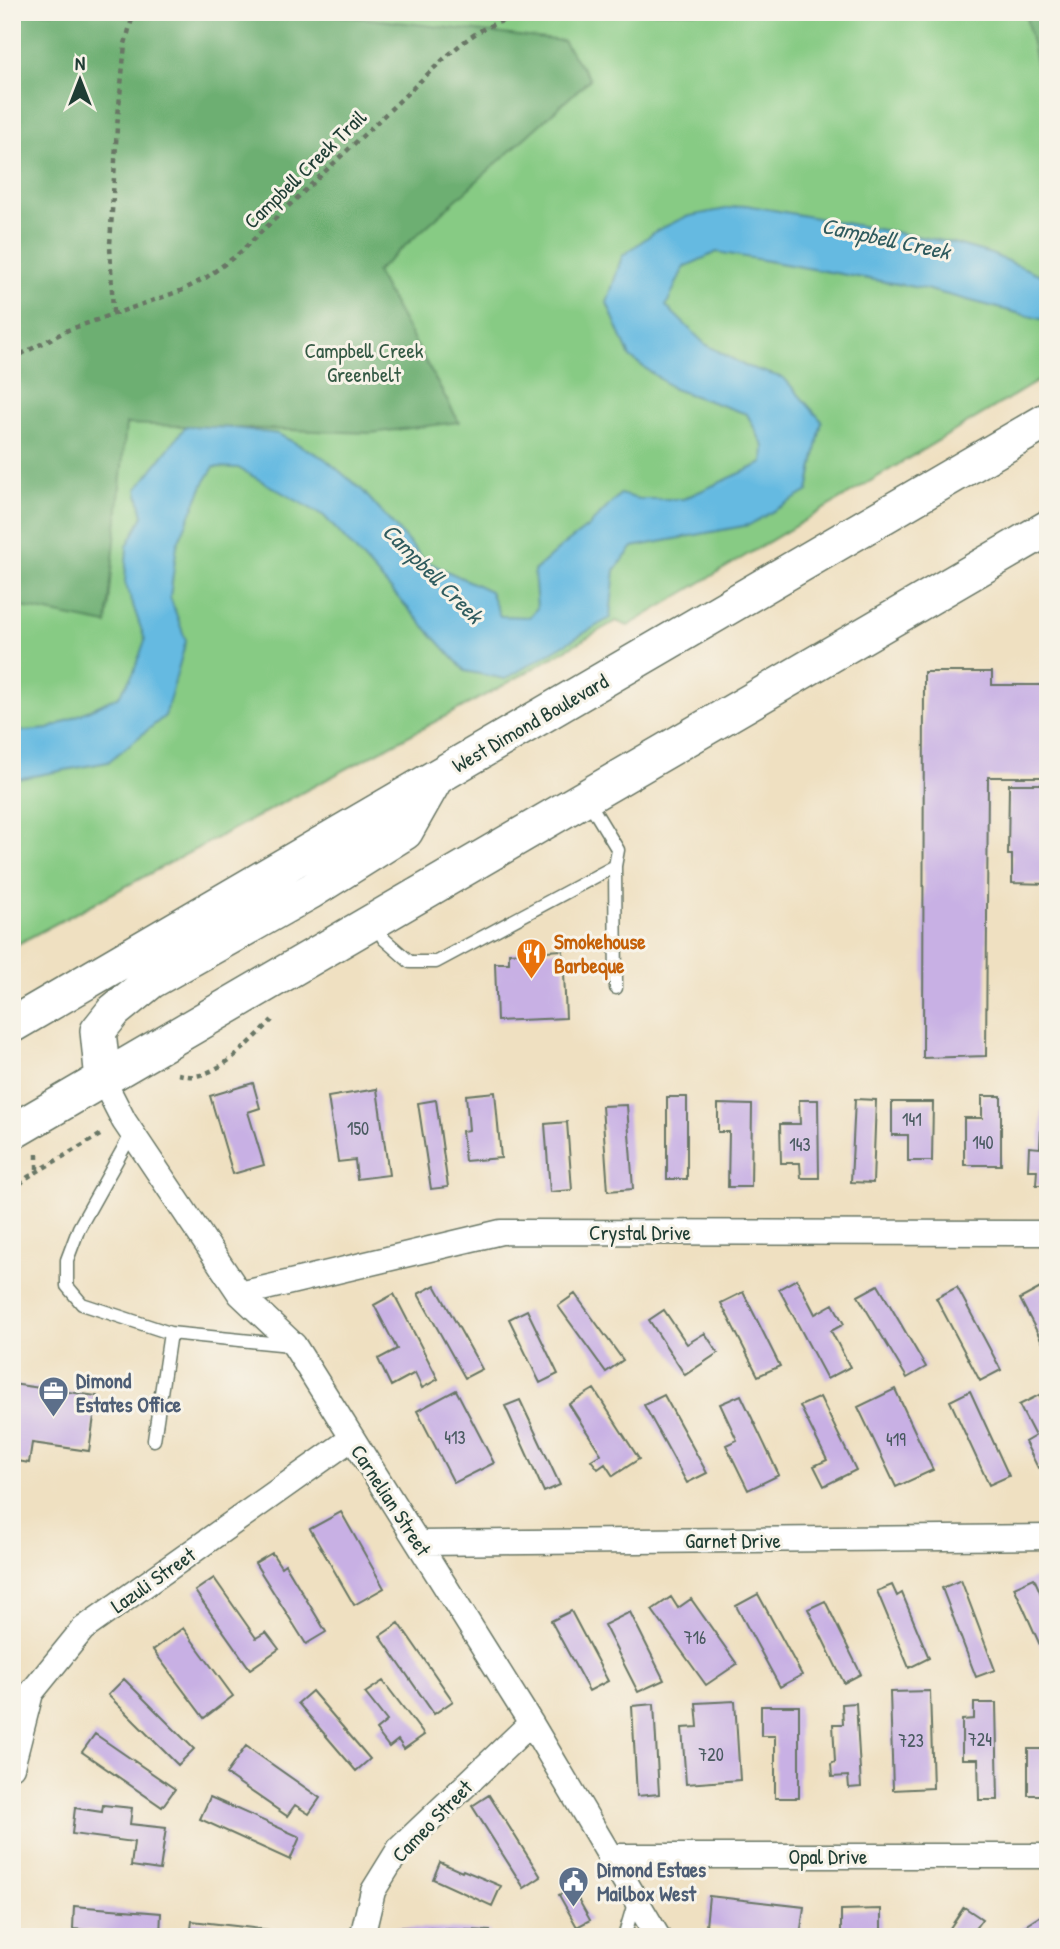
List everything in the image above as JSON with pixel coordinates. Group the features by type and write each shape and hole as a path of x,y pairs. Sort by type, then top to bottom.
{"main road":[{"name":"West Dimond Boulevard","path":"12,1025 1048,420"},
{"path":"12,1132 1048,528"},
{"path":"103,1080 98,1031 114,1011 151,981 311,891 405,832 435,779"}],"street":[{"name":"Carnelian Street","path":"103,1080 128,1127 240,1294 293,1345 531,1723 658,1937"},
{"name":"Crystal Drive","path":"240,1294 501,1232 1048,1233"},
{"name":"Lazuli Street","path":"12,1766 32,1693 83,1629 351,1439"},
{"name":"Garnet Drive","path":"419,1543 1048,1537"},
{"name":"Cameo Street","path":"362,1937 373,1891 399,1849 531,1723"},
{"name":"Opal Drive","path":"609,1856 1048,1856"}],"lane":[{"path":"586,798 618,850 615,866 616,988"},
{"path":"374,922 384,939 410,962 436,962 615,866"},
{"path":"128,1127 79,1228 67,1260 67,1286 82,1304 170,1333 293,1345"},
{"path":"154,1440 170,1333"},
{"path":"624,1937 635,1899"}],"path":[{"path":"113,313 110,245 117,127 125,44 134,12"},
{"name":"Campbell Creek Trail","path":"12,359 68,330 183,290 207,277 237,255 458,46 483,29 520,18 612,12"},
{"path":"12,1191 28,1177 128,1127"}],"green space":[{"name":"Campbell Creek Greenbelt","path":"12,12 1048,12 1048,375 628,626 616,621 504,685 12,947"},
{"path":"12,12 309,12 563,41 590,79 376,272 459,422 371,433 126,424 107,624 12,605"},
{"path":"1025,12 1048,12 1048,116"}],"water":[{"name":"Campbell Creek","path":"746,205 953,243 991,254 1048,278 1048,321 925,289 717,252 684,267 666,306 705,344 745,366 784,378 822,421 808,491 749,525 633,547 615,570 610,618 505,679 465,671 324,516 238,468 214,467 204,483 177,545 170,597 186,641 165,716 108,762 12,780 12,732 49,729 119,696 133,674 145,640 125,582 127,546 143,516 137,489 186,426 234,428 278,434 324,458 362,490 425,561 490,591 500,616 529,617 537,608 534,571 589,526 620,494 639,499 683,499 763,463 764,447 747,414 674,389 630,357 607,303 622,256 656,231 685,217"}],"building":[{"path":"924,672 992,672 992,685 1048,685 1048,777 988,777 986,1056 923,1058"},
{"path":"1009,784 1048,784 1048,884 1012,883 1012,855 1008,855"},
{"path":"563,950 566,1018 497,1021 495,963 509,963 509,953"},
{"path":"253,1083 260,1108 248,1112 264,1165 233,1174 210,1096"},
{"path":"377,1089 389,1175 357,1179 355,1160 338,1162 328,1097"},
{"path":"1043,1091 1048,1091 1048,1185 1036,1185 1037,1170 1028,1170 1029,1147 1040,1148"},
{"path":"495,1092 501,1158 465,1161 462,1131 469,1130 466,1095"},
{"path":"982,1096 1001,1096 1001,1165 964,1165 964,1118 982,1118"},
{"path":"667,1097 687,1097 687,1179 667,1179"},
{"path":"855,1099 876,1100 873,1183 851,1182"},
{"path":"436,1100 448,1187 431,1189 418,1103"},
{"path":"799,1100 818,1100 819,1178 801,1178 800,1163 781,1163 780,1124 800,1124"},
{"path":"892,1102 933,1102 932,1161 908,1161 908,1135 892,1135"},
{"path":"718,1104 752,1105 751,1187 728,1187 729,1132 718,1132"},
{"path":"627,1105 633,1189 608,1191 602,1106"},
{"path":"567,1122 572,1190 550,1192 545,1124"},
{"path":"797,1279 815,1314 833,1304 844,1324 831,1331 850,1367 827,1379 779,1289"},
{"path":"1048,1284 1048,1353 1020,1299"},
{"path":"435,1285 482,1369 465,1378 418,1294"},
{"path":"878,1285 926,1367 907,1378 858,1296"},
{"path":"957,1287 1001,1370 980,1381 936,1298"},
{"path":"743,1292 780,1366 758,1376 721,1303"},
{"path":"394,1294 438,1379 422,1388 415,1373 391,1386 378,1359 397,1349 374,1305"},
{"path":"575,1294 623,1360 606,1372 558,1306"},
{"path":"527,1310 558,1374 540,1383 509,1319"},
{"path":"664,1310 687,1344 705,1333 718,1353 685,1375 649,1320"},
{"name":"Dimond Estates Office","path":"12,1384 97,1396 89,1451 32,1443 29,1463 12,1460"},
{"path":"594,1389 639,1459 613,1476 605,1464 598,1469 591,1460 601,1454 569,1404"},
{"path":"895,1389 933,1470 896,1487 858,1407"},
{"path":"456,1390 494,1463 454,1483 417,1411"},
{"path":"970,1391 1009,1476 989,1485 950,1401"},
{"path":"664,1395 707,1473 687,1483 644,1405"},
{"path":"741,1395 779,1475 748,1490 726,1445 737,1440 720,1404"},
{"path":"1039,1395 1048,1413 1048,1463 1038,1468 1025,1442 1035,1436 1019,1405"},
{"path":"820,1397 856,1470 824,1486 814,1466 827,1460 800,1406"},
{"path":"520,1400 560,1485 544,1492 505,1406"},
{"path":"341,1512 384,1588 354,1605 310,1529"},
{"path":"272,1553 281,1567 285,1564 326,1632 306,1644 255,1563"},
{"path":"214,1578 256,1638 266,1632 279,1649 250,1669 195,1591"},
{"path":"1034,1578 1048,1610 1048,1663 1014,1587"},
{"path":"961,1580 995,1670 976,1677 942,1588"},
{"path":"892,1585 897,1596 902,1593 929,1658 909,1668 877,1591"},
{"path":"758,1594 802,1675 780,1687 736,1606"},
{"path":"671,1597 678,1608 691,1599 737,1664 706,1685 652,1610"},
{"path":"825,1601 861,1674 844,1683 808,1609"},
{"path":"571,1611 608,1681 589,1691 551,1621"},
{"path":"630,1612 664,1680 638,1692 604,1625"},
{"path":"399,1623 453,1701 434,1714 380,1636"},
{"path":"183,1628 233,1696 204,1718 153,1650"},
{"path":"124,1679 194,1749 178,1765 108,1695"},
{"path":"383,1681 424,1735 404,1749 398,1740 389,1747 376,1730 387,1721 365,1693"},
{"path":"312,1691 370,1759 356,1771 298,1703"},
{"path":"930,1691 933,1788 893,1790 890,1692"},
{"path":"735,1701 740,1780 686,1784 682,1728 698,1727 696,1703"},
{"path":"856,1703 861,1787 849,1788 848,1776 832,1777 831,1764 835,1762 833,1724 843,1724 842,1704"},
{"path":"974,1703 996,1703 998,1800 979,1800 978,1759 962,1759 962,1720 974,1719"},
{"path":"654,1704 659,1794 637,1796 632,1706"},
{"path":"761,1706 799,1706 799,1798 775,1798 775,1736 761,1736"},
{"path":"95,1734 175,1789 162,1807 82,1752"},
{"path":"246,1746 320,1798 309,1814 295,1805 287,1816 226,1774"},
{"path":"1028,1749 1048,1749 1048,1795 1028,1795"},
{"path":"489,1795 541,1877 524,1888 472,1806"},
{"path":"210,1797 300,1837 290,1860 200,1819"},
{"path":"103,1805 132,1808 130,1824 166,1828 160,1870 131,1866 134,1842 72,1834 75,1808 102,1812"},
{"path":"440,1862 501,1886 492,1906 433,1879"},
{"name":"Dimond Estaes Mailbox West","path":"572,1888 590,1920 577,1927 559,1895"},
{"path":"709,1896 804,1907 800,1937 706,1926"},
{"path":"74,1906 161,1913 160,1936 73,1929"},
{"path":"964,1907 982,1919 969,1937 944,1937"},
{"path":"881,1909 881,1937 841,1936 841,1910"},
{"path":"1048,1911 1048,1931 1039,1937 1020,1937 1017,1931"},
{"path":"192,1921 287,1932 286,1937 190,1937"},
{"path":"395,1927 490,1931 490,1937 394,1937"}],"place":[{"name":"Smokehouse Barbeque","path":"531,980"},
{"name":"Dimond Estates Office","path":"53,1419"},
{"name":"Dimond Estaes Mailbox West","path":"574,1908"}]}
